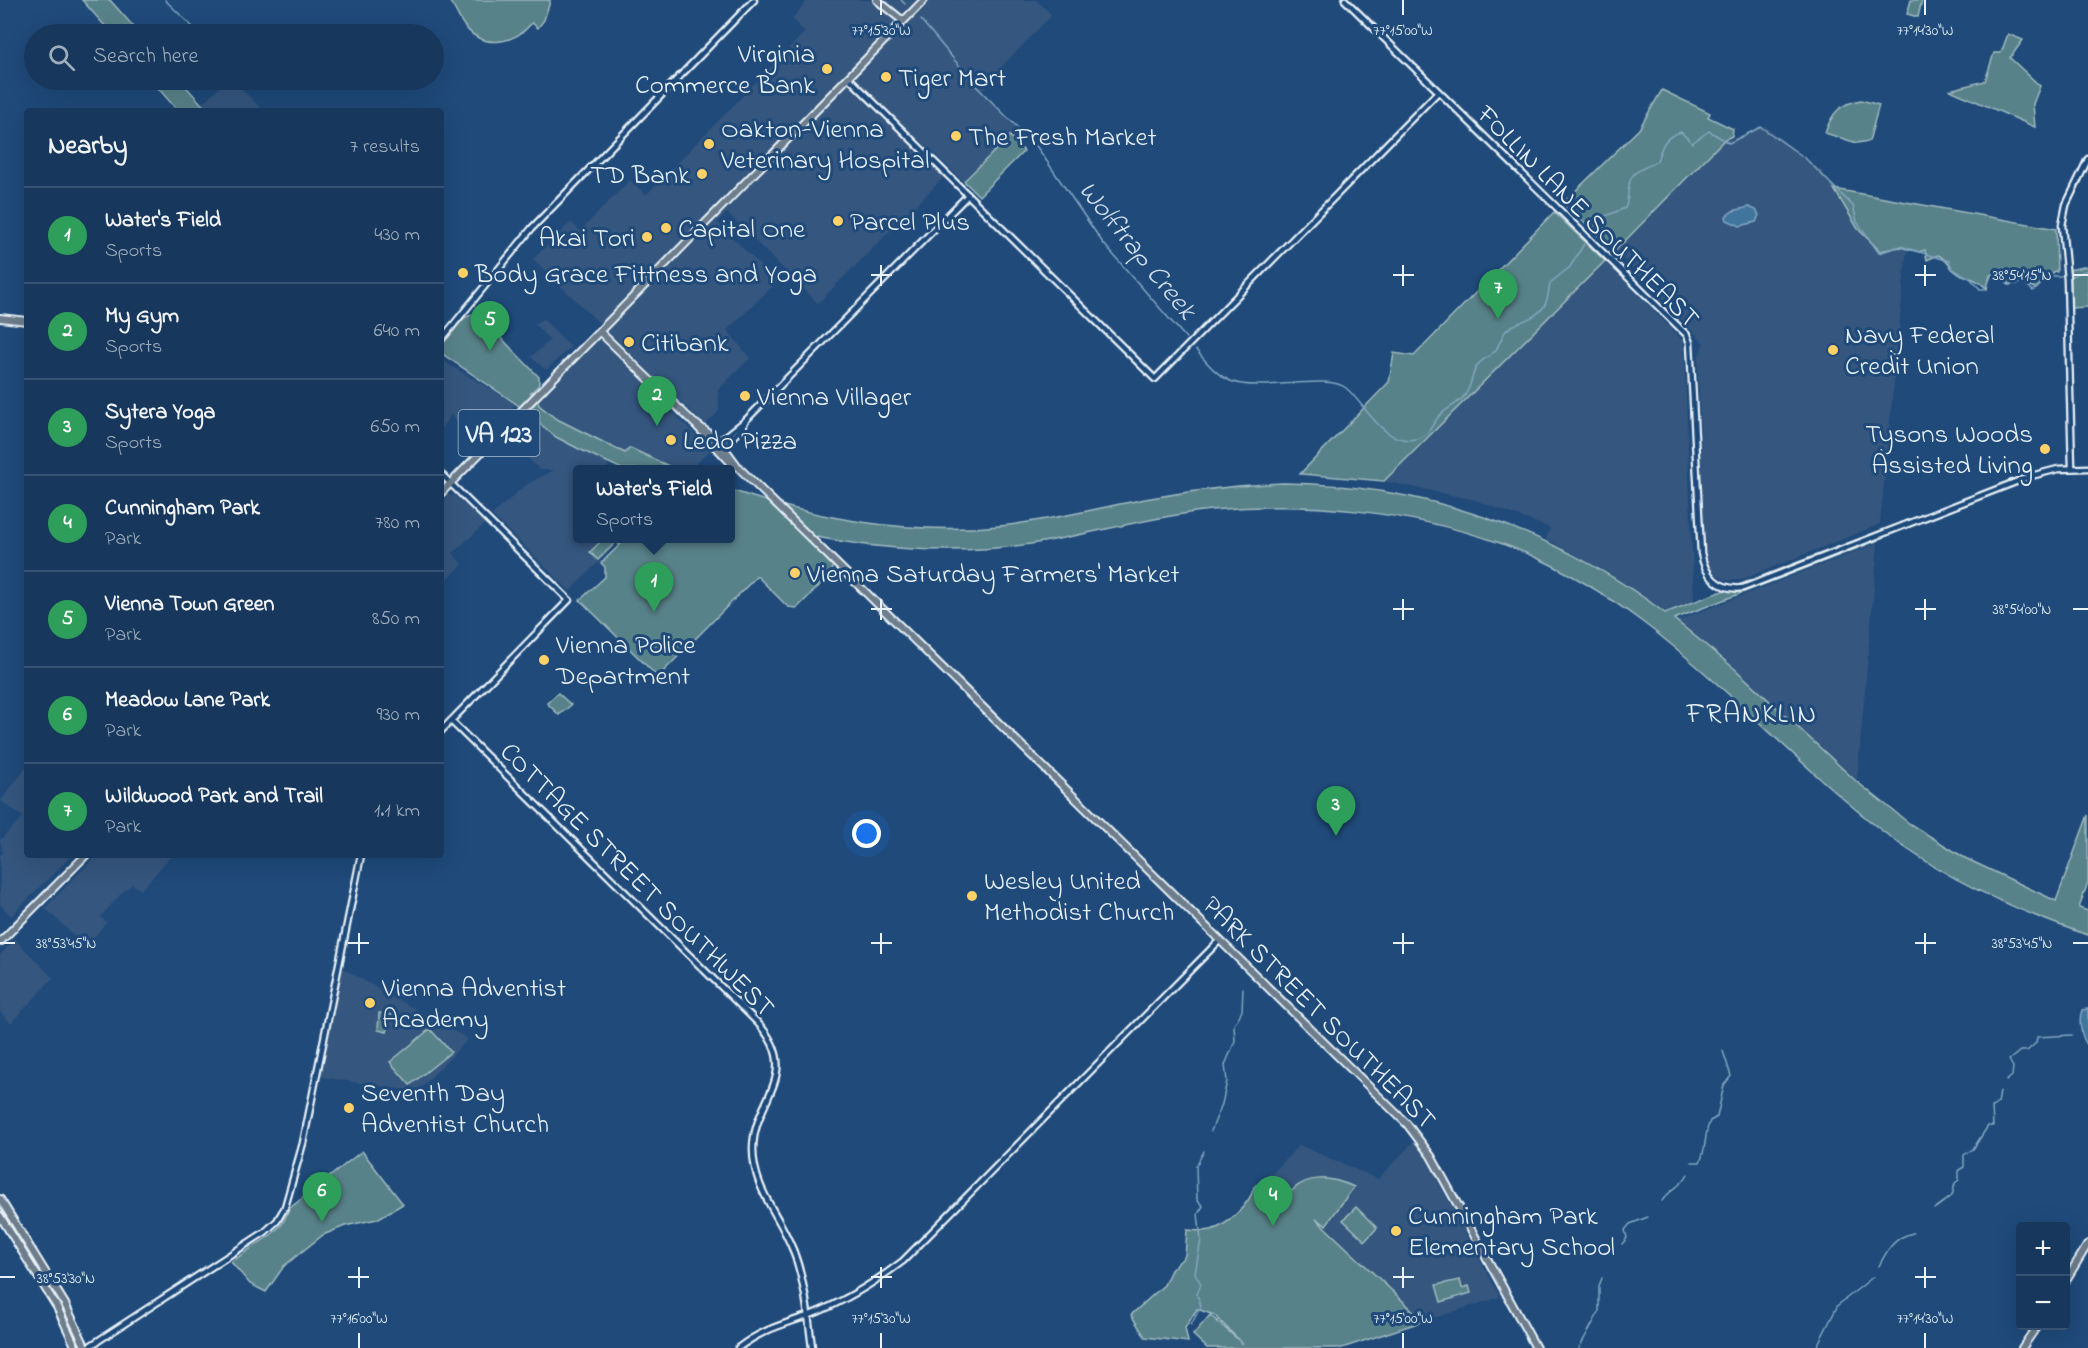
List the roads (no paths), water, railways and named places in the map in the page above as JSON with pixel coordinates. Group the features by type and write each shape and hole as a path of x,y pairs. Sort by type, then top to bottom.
{"main road":[{"path":"877,0 903,21"},
{"name":"VA 123","path":"444,490 924,0"},
{"path":"0,318 24,321"},
{"name":"PARK STREET SOUTHEAST","path":"599,331 695,424 720,445 739,468 1220,940 1422,1142 1536,1348"},
{"path":"0,942 83,858"},
{"path":"0,1199 65,1304 86,1348"},
{"path":"0,1216 57,1306 76,1348"},
{"path":"2068,1276 2088,1244"},
{"path":"2022,1348 2034,1330"}],"street":[{"path":"444,335 527,232 754,0"},
{"name":"FOLLIN LANE SOUTHEAST","path":"1345,0 1687,335 1690,343 1701,553 1704,568 1711,578 1725,587 1743,588 2031,476 2072,468"},
{"path":"848,77 1155,379 1438,92"},
{"path":"2088,159 2066,205 2062,225 2066,254 2072,468 2088,468"},
{"path":"720,445 743,427 745,421 968,195"},
{"path":"444,477 569,600 444,729"},
{"name":"COTTAGE STREET SOUTHWEST","path":"451,721 768,1035 777,1060 776,1078 755,1135 755,1171 760,1190 793,1252 803,1284 812,1348"},
{"path":"86,1348 265,1232 281,1214 303,1143 360,858"},
{"path":"738,1348 766,1329 808,1316 857,1293 903,1261 1220,940"}],"waterway":[{"path":"165,0 190,24"},
{"name":"Wolftrap Creek","path":"901,0 905,4"},
{"name":"Wolftrap Creek","path":"921,20 977,87 1037,147 1103,243 1186,338"},
{"name":"Wolftrap Creek","path":"1591,233 1601,218 1625,208 1632,177 1639,170 1657,161 1662,146 1671,136 1681,132 1692,143 1709,131 1729,143 1761,127 1805,158 1853,206 1857,222 1879,253 1900,246 1949,261 1952,269 1970,278 1980,289 1985,289 1993,273 2002,275 2007,284 2018,284 2022,280 2033,291 2050,276 2061,276"},
{"name":"Wolftrap Creek","path":"1196,350 1217,373 1233,382 1245,385 1310,382 1337,384 1346,388 1385,430 1404,440 1416,439 1425,435 1440,415 1463,398 1477,366 1495,351 1506,330 1540,312 1545,305 1550,283 1570,267 1584,244"},
{"name":"Wolftrap Creek","path":"2071,276 2088,270"},
{"path":"1211,1131 1222,1104 1227,1081 1225,1065 1235,1041 1234,1025 1242,1011 1243,988"},
{"path":"2006,1081 2012,1076 2013,1067 2009,1060 2020,1051 2027,1051 2036,1043 2037,1037 2072,1035"},
{"path":"1692,1162 1700,1162 1708,1126 1710,1121 1717,1117 1724,1085 1731,1076 1723,1051"},
{"path":"1934,1209 1952,1196 1955,1183 1959,1180 1959,1170 1964,1167 1964,1155 1973,1149 1988,1126 1993,1126 1992,1107 1998,1103 2000,1092"},
{"path":"1191,1325 1201,1306 1197,1294 1201,1284 1195,1273 1201,1240 1198,1214 1203,1206 1197,1200 1196,1166 1204,1151"},
{"path":"1662,1201 1688,1174"},
{"path":"1622,1244 1627,1238 1625,1230 1630,1224 1648,1217"},
{"path":"1879,1266 1896,1241 1913,1233"},
{"path":"1816,1348 1838,1305 1873,1277"},
{"path":"1579,1348 1599,1312 1599,1286 1602,1278"}],"place":[{"name":"Virginia Commerce Bank","path":"827,69"},
{"name":"Tiger Mart","path":"886,77"},
{"name":"The Fresh Market","path":"956,136"},
{"name":"Oakton-Vienna Veterinary Hospital","path":"709,144"},
{"name":"TD Bank","path":"702,174"},
{"name":"Parcel Plus","path":"838,221"},
{"name":"Capital One","path":"666,228"},
{"name":"Akai Tori","path":"647,237"},
{"name":"Body Grace Fittness and Yoga","path":"463,273"},
{"name":"Wildwood Park and Trail","path":"1498,319"},
{"name":"Citibank","path":"629,342"},
{"name":"Navy Federal Credit Union","path":"1833,350"},
{"name":"Vienna Town Green","path":"490,351"},
{"name":"Vienna Villager","path":"745,396"},
{"name":"My Gym","path":"657,426"},
{"name":"Ledo Pizza","path":"671,440"},
{"name":"Tysons Woods Assisted Living","path":"2045,449"},
{"name":"Vienna Saturday Farmers' Market","path":"795,573"},
{"name":"Water's Field","path":"654,612"},
{"name":"Vienna Police Department","path":"544,660"},
{"name":"Sytera Yoga","path":"1336,836"},
{"name":"Wesley United Methodist Church","path":"972,896"},
{"name":"Vienna Adventist Academy","path":"370,1003"},
{"name":"Seventh Day Adventist Church","path":"349,1108"},
{"name":"Meadow Lane Park","path":"322,1222"},
{"name":"Cunningham Park","path":"1273,1226"},
{"name":"Cunningham Park Elementary School","path":"1396,1231"}],"district":[{"name":"FRANKLIN","path":"1752,712"}]}
